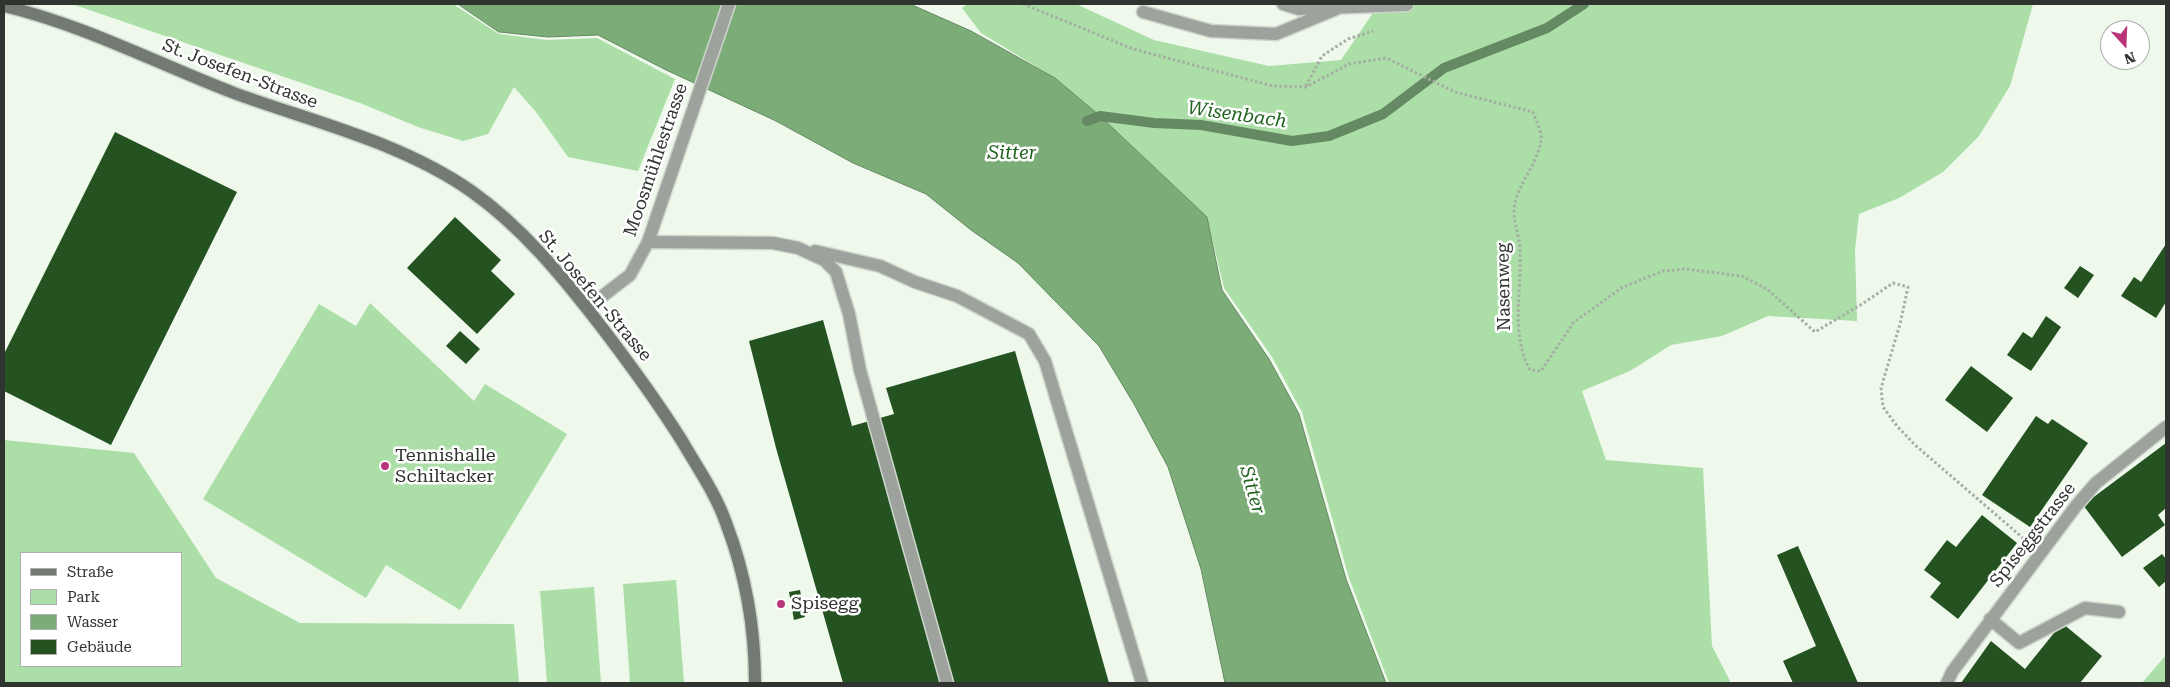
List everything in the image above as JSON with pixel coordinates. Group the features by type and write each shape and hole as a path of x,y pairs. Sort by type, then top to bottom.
{"street":[{"name":"Moosmühlestrasse","path":"587,308 630,275 648,242 729,4"},
{"path":"1284,4 1299,9 1407,5"},
{"name":"St. Josefen-Strasse","path":"4,6 40,15 233,92 393,149 437,170 472,192 508,222 552,266 636,371 698,468 726,520 744,576 755,648 755,683"},
{"path":"1143,12 1211,31 1276,34 1342,6"},
{"path":"648,242 773,243 880,266 915,282 956,296 1029,334 1045,361 1142,683"},
{"path":"798,248 824,260 836,272 849,314 860,370 946,683"},
{"name":"Spiseggstrasse","path":"1947,683 1952,672 1990,619 2040,552 2096,483 2166,427"},
{"path":"1990,619 2019,644 2086,608 2119,612"}],"path":[{"path":"1023,4 1133,49 1273,86 1306,87 1322,56 1348,39 1374,31"},
{"name":"Nasenweg","path":"1306,87 1349,64 1386,58 1455,92 1533,112 1541,137 1535,159 1521,186 1514,212 1520,249 1518,336 1523,357 1530,370 1542,371 1574,322 1623,287 1663,271 1686,269 1742,276 1767,290 1815,332 1893,283 1908,287 1900,324 1881,388 1883,407 1897,426 1915,445 2040,552"}],"green space":[{"path":"72,4 453,4 499,34 547,40 597,38 675,79 638,171 568,157 536,112 514,87 488,134 463,141 418,127 360,103"},
{"path":"967,4 1076,4 1154,40 1269,66 1341,60 1379,4 2033,4 2010,86 1979,136 1943,172 1899,198 1859,214 1855,250 1857,321 1768,316 1722,336 1671,345 1630,371 1582,391 1606,460 1703,468 1712,646 1731,683 1389,683 1349,578 1302,412 1272,357 1224,288 1207,217 1100,116 1055,78 981,33 962,8"},
{"name":"Tennishalle Schiltacker","path":"370,303 474,401 485,384 567,434 460,610 386,565 366,598 203,499 319,304 356,326"},
{"path":"4,440 134,453 216,578 300,623 514,624 519,683 4,683"},
{"path":"676,580 684,683 630,683 623,584"},
{"path":"594,587 601,683 547,683 540,591"},
{"path":"2166,655 2166,683 2142,683"}],"water":[{"name":"Sitter","path":"458,4 910,4 971,31 1055,78 1100,116 1207,217 1222,290 1269,359 1299,414 1346,579 1386,683 1225,683 1201,569 1168,467 1134,404 1099,346 1018,263 971,230 926,194 853,163 776,121 664,69 598,35 548,37 499,32"}],"building":[{"path":"115,132 237,192 111,445 4,391 4,354"},
{"path":"455,217 501,260 491,271 515,294 477,334 407,268"},
{"path":"2166,244 2166,302 2156,318 2121,296 2134,277 2141,282"},
{"path":"2080,266 2094,275 2078,298 2064,288"},
{"path":"2046,316 2061,327 2031,371 2007,355 2023,332 2032,338"},
{"path":"823,320 852,426 894,414 886,388 1015,351 1109,683 843,683 776,448 749,341"},
{"path":"460,331 480,349 466,364 446,346"},
{"path":"1971,366 2013,398 1987,432 1945,400"},
{"path":"2036,416 2048,424 2052,419 2088,443 2030,527 1982,495"},
{"path":"2166,443 2166,508 2158,515 2165,525 2122,557 2083,505"},
{"path":"1982,515 2017,543 1958,619 1930,597 1941,583 1924,570 1947,540 1956,547"},
{"path":"1798,546 1858,683 1793,683 1783,661 1816,646 1777,555"},
{"path":"2162,554 2166,559 2166,581 2159,587 2143,568"},
{"path":"800,590 805,617 794,620 789,592"},
{"path":"2062,623 2102,656 2080,683 1961,683 1991,641 2025,669"}],"waterway":[{"name":"Wisenbach","path":"1087,121 1100,116 1154,123 1201,125 1292,141 1329,136 1383,114 1444,68 1547,28 1584,4"}],"place":[{"name":"Tennishalle Schiltacker","path":"385,466"},
{"name":"Spisegg","path":"781,604"}]}
